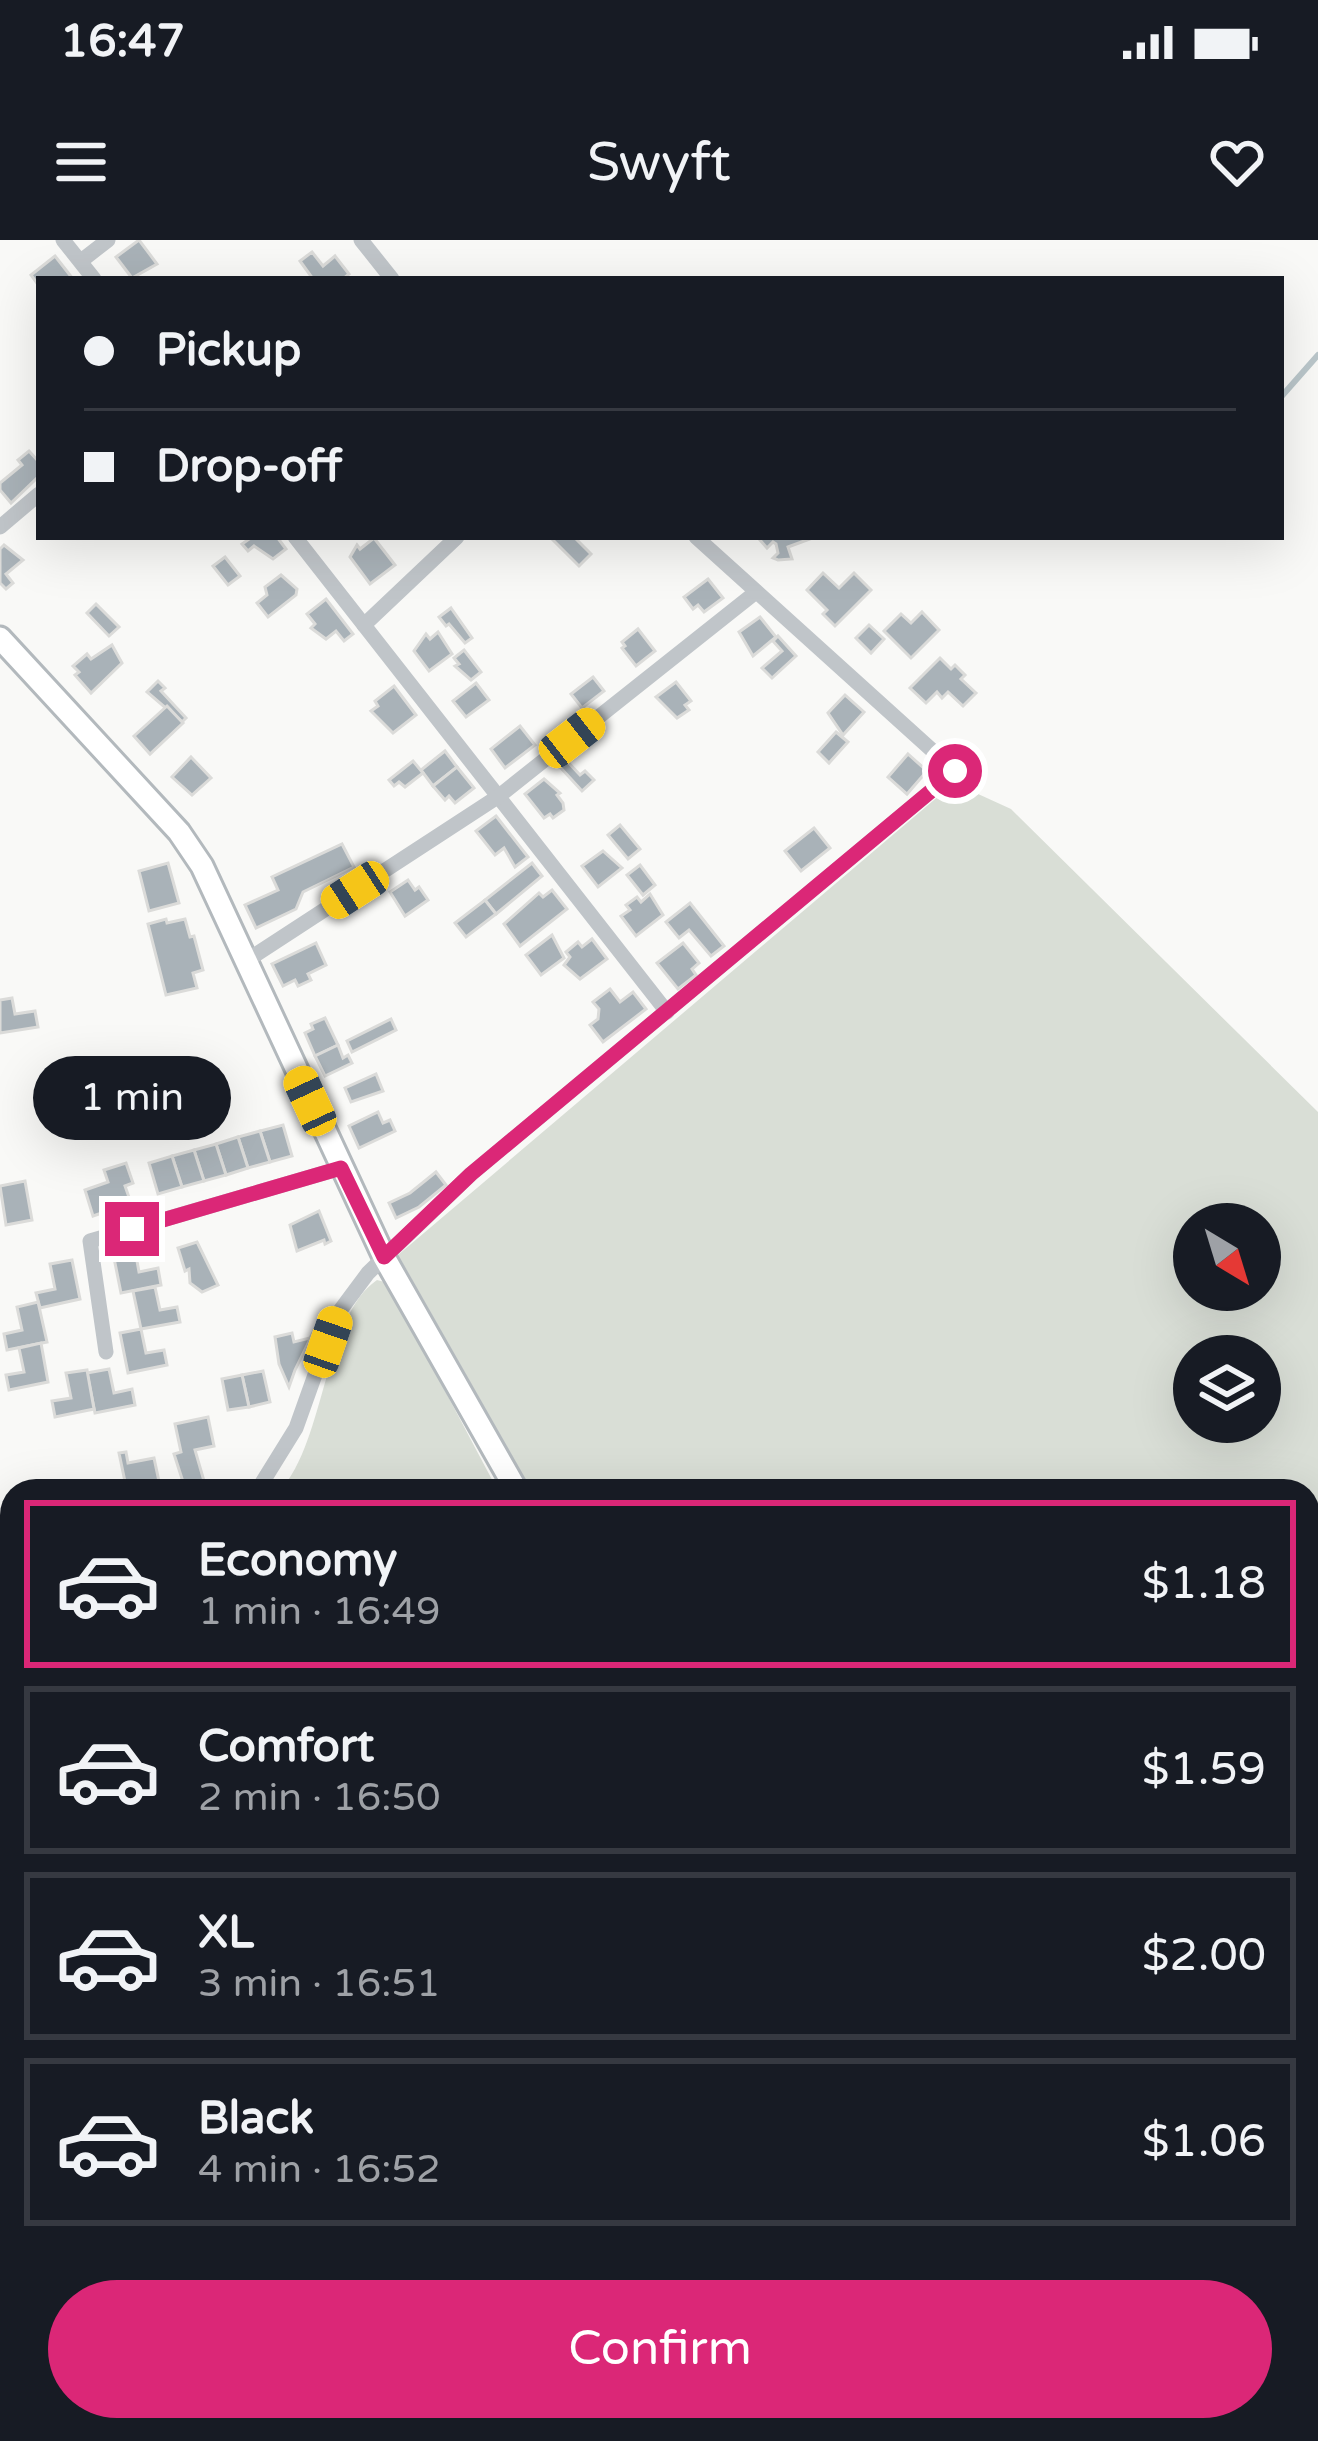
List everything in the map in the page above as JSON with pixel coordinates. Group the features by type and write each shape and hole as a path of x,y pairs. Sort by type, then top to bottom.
{"street":[{"path":"64,240 92,276"},
{"path":"81,261 108,240"},
{"path":"361,240 390,276"},
{"path":"0,527 36,497"},
{"path":"297,540 667,1012"},
{"path":"364,625 454,540"},
{"path":"264,1479 296,1427 336,1316 384,1257 471,1174 955,771 700,540"},
{"path":"246,962 499,796 756,592"},
{"path":"0,638 179,832 202,866 384,1257 510,1479"},
{"path":"106,1352 91,1241 341,1168"}],"shaded area":[{"path":"954,783 1011,809 1318,1112 1318,1479 525,1479 398,1255"},
{"path":"377,1280 388,1283 492,1479 288,1479 307,1442 346,1321"}],"building":[{"path":"139,240 157,264 130,276 116,257"},
{"path":"312,252 323,266 335,256 349,274 311,276 300,261"},
{"path":"55,256 71,276 36,276 36,282 31,275"},
{"path":"29,451 36,459 36,479 11,503 0,483 22,465 18,460"},
{"path":"279,540 286,549 273,559 254,546 248,551 242,544"},
{"path":"376,540 395,565 370,584 350,557 357,545 360,549"},
{"path":"553,540 577,540 591,554 579,566"},
{"path":"760,540 807,540 788,547 792,559 773,558 778,553 773,542 767,548"},
{"path":"4,545 23,560 6,574 13,583 6,589 0,583"},
{"path":"225,557 240,576 228,585 213,566"},
{"path":"823,573 839,588 854,573 871,590 835,626 807,590"},
{"path":"281,575 297,589 296,595 268,617 257,603 267,595 265,587"},
{"path":"708,579 723,598 704,612 698,605 693,609 684,597"},
{"path":"326,599 353,634 344,641 336,631 326,639 311,628 315,624 307,614"},
{"path":"96,604 119,627 109,636 87,613"},
{"path":"451,608 472,638 465,643 439,617"},
{"path":"922,612 939,630 911,658 884,631 901,614 911,623"},
{"path":"760,617 776,637 753,656 739,632"},
{"path":"869,625 884,639 871,653 856,638"},
{"path":"638,629 655,651 636,666 622,642"},
{"path":"438,632 452,654 429,671 414,651 426,634 430,639"},
{"path":"778,636 796,656 772,678 762,668 782,651 773,641"},
{"path":"112,645 122,663 91,693 73,666 87,654 91,659"},
{"path":"464,650 481,672 471,680 455,666 459,664 454,658"},
{"path":"940,658 951,669 955,665 965,675 961,679 976,693 963,706 948,692 942,698 937,692 926,703 910,688"},
{"path":"593,677 604,691 582,708 571,694"},
{"path":"158,681 165,688 161,691 186,718 182,722 147,692"},
{"path":"676,682 691,701 685,705 689,710 677,718 656,697"},
{"path":"476,683 489,700 466,717 453,701"},
{"path":"394,686 416,715 393,733 371,711 378,706 375,701"},
{"path":"845,695 864,712 843,735 828,713"},
{"path":"167,706 183,723 150,754 134,736"},
{"path":"520,726 535,745 505,768 491,749"},
{"path":"836,732 848,742 829,763 818,752"},
{"path":"445,751 457,767 433,786 421,770"},
{"path":"908,754 927,771 907,794 888,777"},
{"path":"191,757 211,778 192,795 172,777"},
{"path":"566,760 580,775 585,771 594,780 582,791 559,766"},
{"path":"413,761 423,773 405,787 399,782 394,786 389,780"},
{"path":"457,767 474,788 455,803 449,796 445,800 433,786"},
{"path":"544,779 560,793 563,803 564,810 553,818 550,814 544,818 525,794"},
{"path":"496,816 528,857 515,867 504,848 495,855 476,831"},
{"path":"620,825 640,849 628,859 608,835"},
{"path":"814,828 830,848 801,871 785,851"},
{"path":"342,844 354,867 303,892 296,909 256,928 245,905 278,890 272,877"},
{"path":"603,851 622,868 598,887 582,866"},
{"path":"168,863 179,903 149,911 139,871"},
{"path":"532,863 542,876 496,914 485,900"},
{"path":"640,865 655,885 643,895 627,875"},
{"path":"408,880 428,900 405,916 390,892"},
{"path":"552,890 567,909 520,946 504,924 539,893 543,897"},
{"path":"650,894 663,915 636,936 621,916 630,910 626,905"},
{"path":"485,900 496,914 466,937 455,923"},
{"path":"690,903 724,946 711,956 689,930 679,938 666,922"},
{"path":"166,919 167,923 185,919 203,970 193,973 197,988 166,995 148,924"},
{"path":"552,935 564,958 541,975 526,955"},
{"path":"592,939 607,959 580,979 564,965 570,957 566,952"},
{"path":"316,943 326,965 308,974 311,980 283,986 272,964"},
{"path":"683,943 699,963 692,969 696,975 678,989 657,963"},
{"path":"610,989 620,1002 633,992 646,1009 603,1042 590,1025 598,1019 599,1009 593,1002"},
{"path":"12,998 15,1014 35,1011 38,1027 0,1033 0,1000"},
{"path":"325,1018 338,1045 315,1056 305,1033"},
{"path":"391,1019 396,1030 352,1052 347,1041"},
{"path":"338,1045 343,1058 348,1055 352,1063 325,1076 315,1056"},
{"path":"117,1070 124,1096 46,1114 40,1087"},
{"path":"376,1074 383,1091 351,1102 345,1088"},
{"path":"378,1112 383,1123 390,1120 395,1131 359,1148 349,1126"},
{"path":"283,1125 292,1156 270,1162 260,1131"},
{"path":"260,1131 270,1162 248,1168 238,1137"},
{"path":"238,1137 248,1168 226,1175 216,1144"},
{"path":"216,1144 226,1175 204,1181 194,1150"},
{"path":"194,1150 204,1181 182,1187 172,1156"},
{"path":"172,1156 182,1187 158,1194 149,1163"},
{"path":"126,1163 133,1183 125,1186 131,1203 93,1216 85,1190 108,1182 104,1170"},
{"path":"436,1172 446,1185 396,1218 389,1203"},
{"path":"25,1181 32,1220 6,1225 0,1186"},
{"path":"319,1211 331,1241 297,1251 290,1225"},
{"path":"143,1234 135,1250 139,1272 158,1268 161,1285 121,1293 111,1243"},
{"path":"197,1242 218,1285 202,1292 190,1283 178,1248"},
{"path":"72,1260 80,1299 40,1308 36,1293 55,1289 50,1264"},
{"path":"155,1287 160,1310 177,1307 180,1322 141,1329 133,1291"},
{"path":"38,1302 47,1342 7,1350 4,1334 22,1330 17,1307"},
{"path":"317,1325 289,1387 275,1337 292,1333 294,1342 310,1338"},
{"path":"141,1329 146,1353 164,1350 167,1365 128,1373 120,1333"},
{"path":"41,1343 48,1382 9,1390 6,1375 24,1372 19,1348"},
{"path":"109,1369 114,1393 132,1389 135,1405 95,1413 87,1373"},
{"path":"87,1370 94,1409 55,1417 52,1401 71,1398 66,1373"},
{"path":"263,1371 270,1402 249,1407 242,1375"},
{"path":"242,1375 249,1407 228,1410 222,1379"},
{"path":"208,1417 214,1446 195,1450 203,1479 182,1479 174,1454 181,1452 175,1424"},
{"path":"126,1452 128,1463 154,1458 158,1479 124,1479 119,1453"}],"waterway":[{"path":"1284,394 1318,355"}],"route":[{"path":"132,1229 341,1168 384,1257 471,1174 955,771"}]}
